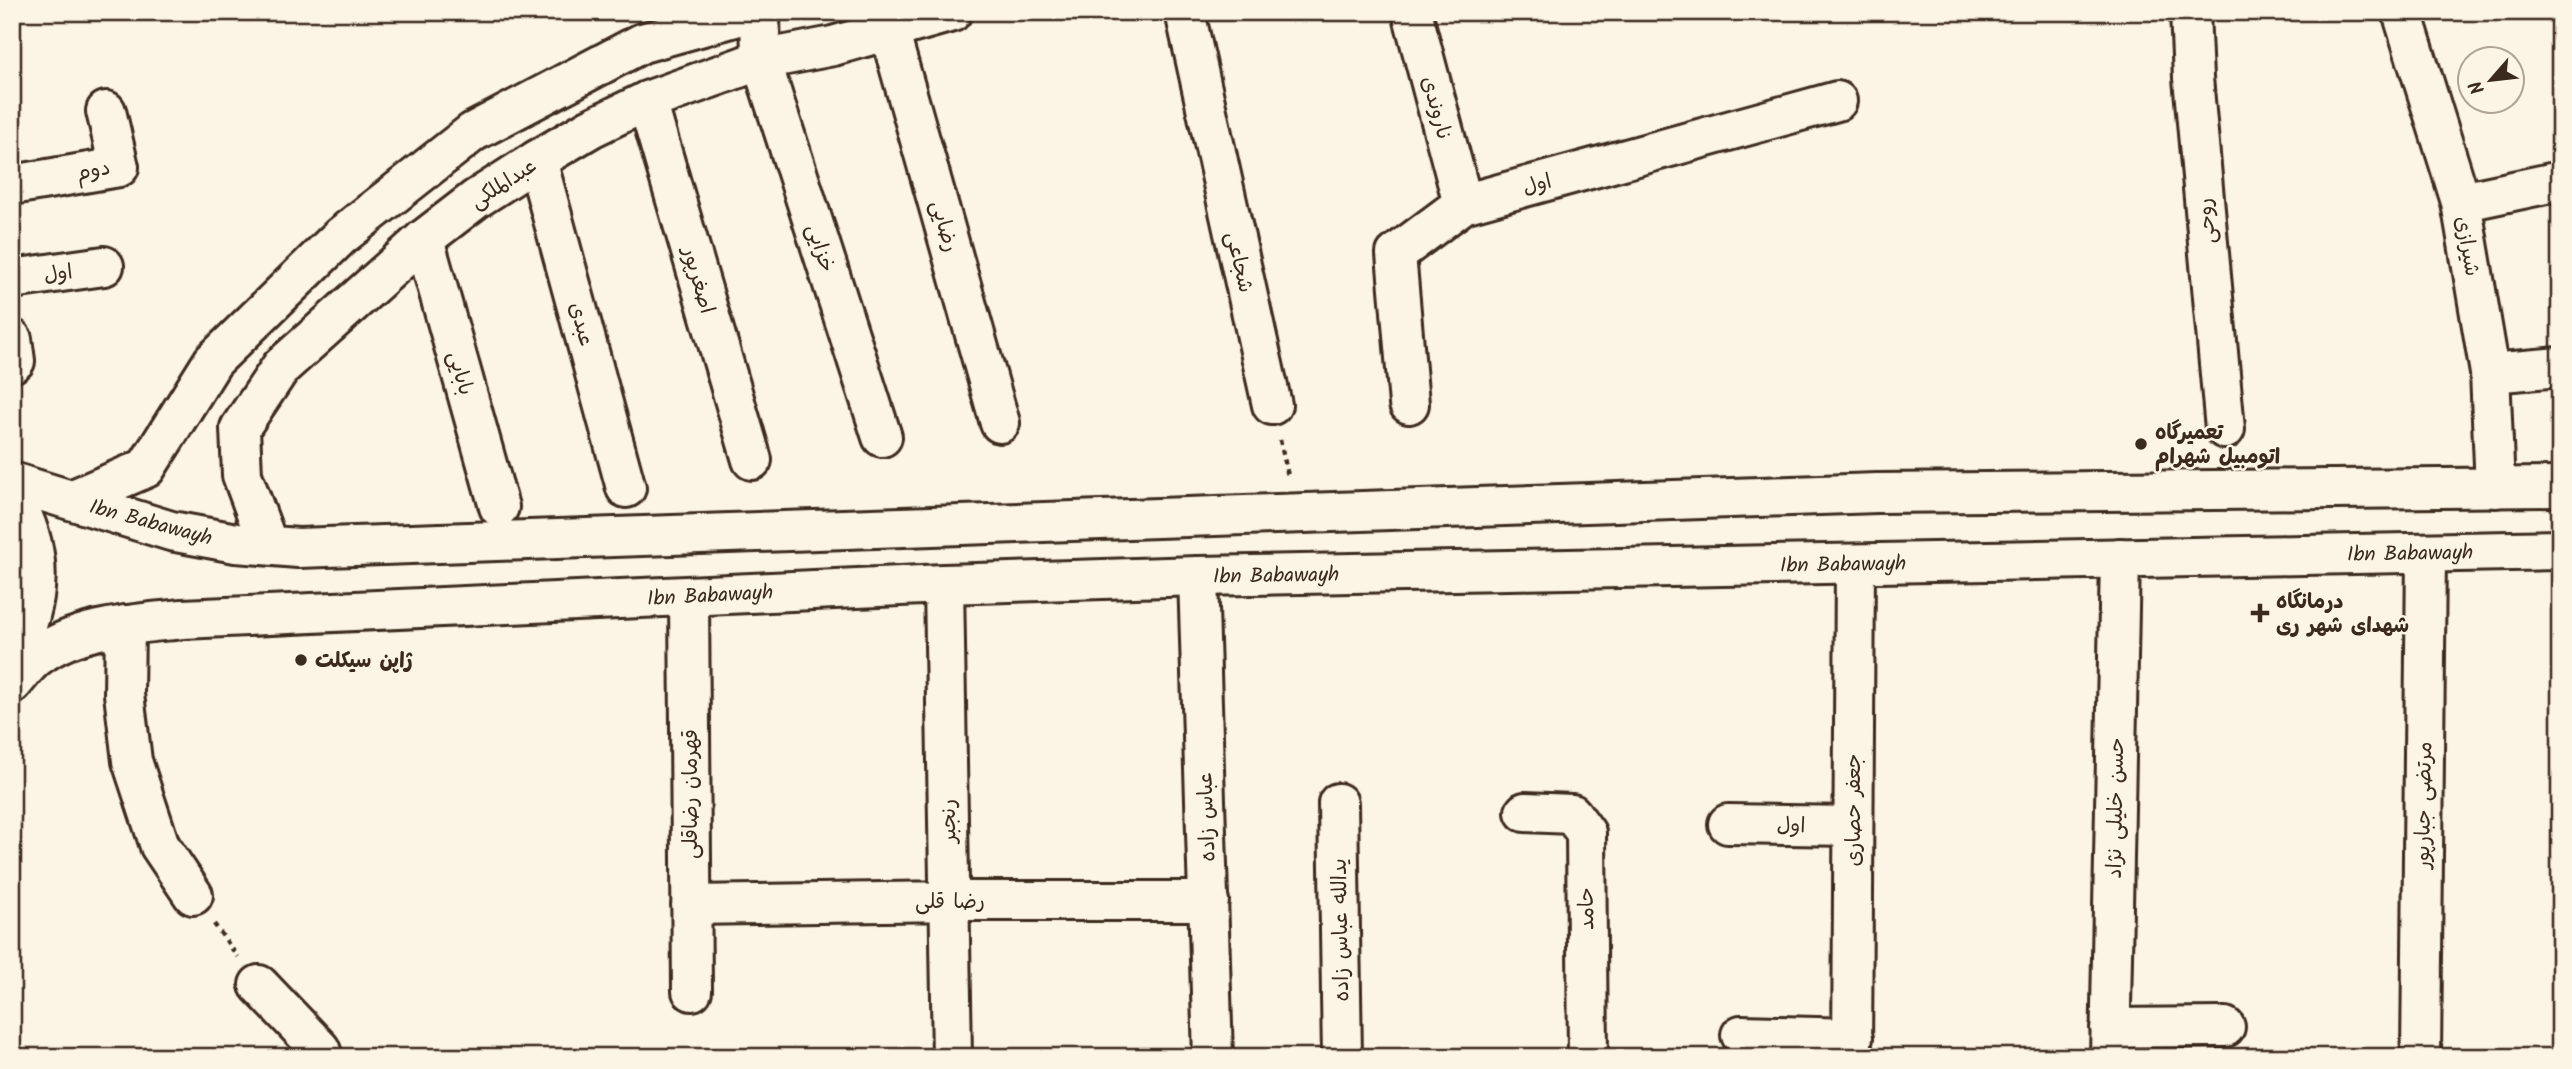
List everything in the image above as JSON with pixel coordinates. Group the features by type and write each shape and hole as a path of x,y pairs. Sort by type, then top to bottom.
{"street":[{"path":"71,500 146,468 213,361 341,236 473,132 642,43 753,12"},
{"name":"خزایی","path":"760,12 761,60 882,437"},
{"name":"عبدالملکی","path":"268,545 242,475 240,428 281,367 424,239 476,199 537,160 591,128 647,101 761,60 834,46 952,12"},
{"name":"شجاعی","path":"1185,12 1272,405"},
{"name":"ناروندی","path":"1412,12 1463,204"},
{"name":"روحی","path":"2190,12 2193,78 2225,429"},
{"name":"شیرازی","path":"2402,12 2460,202 2490,373 2495,488"},
{"name":"رضایی","path":"889,30 1000,423"},
{"name":"اصغرپور","path":"647,101 752,460"},
{"name":"اول","path":"1409,404 1396,254 1463,204 1837,101"},
{"name":"دوم","path":"12,185 119,167 106,111"},
{"name":"عبدی","path":"537,160 626,488"},
{"path":"2460,202 2560,181"},
{"name":"بابایی","path":"424,239 499,507"},
{"name":"اول","path":"12,279 104,266"},
{"path":"12,339 15,361 12,363"},
{"path":"2490,373 2560,367"},
{"name":"Ibn Babawayh","path":"12,482 171,531 236,543 298,548 1877,493 2560,487"},
{"path":"12,495 23,514 35,548 36,579 28,617 12,663"},
{"name":"Ibn Babawayh","path":"12,684 37,657 58,645 125,625 183,619 944,584 1198,576 2560,550"},
{"name":"مرتضی جبارپور","path":"2421,1057 2426,553"},
{"name":"حسن خلیلی نژاد","path":"2110,1043 2120,558"},
{"name":"جعفر حصاری","path":"1852,1048 1856,564"},
{"name":"عباس زاده","path":"1198,576 1213,1057"},
{"name":"رنجبر","path":"944,584 952,1057"},
{"name":"قهرمان رضاقلی","path":"689,596 692,992"},
{"path":"125,625 124,694 132,761 160,846 193,895"},
{"name":"یدالله عباس زاده","path":"1338,803 1342,1057"},
{"name":"حامد","path":"1525,812 1573,814 1586,833 1588,1057"},
{"name":"اول","path":"1728,824 1853,826"},
{"name":"رضا قلی","path":"691,905 1209,901"},
{"path":"259,985 320,1049 323,1057"},
{"path":"2110,1043 2225,1027"},
{"path":"1741,1035 1852,1048"}],"path":[{"path":"1272,405 1296,512"},
{"path":"193,895 259,985"}],"place":[{"name":"تعمیرگاه اتومبیل شهرام","path":"2141,444"},
{"name":"درمانگاه شهدای شهر ری","path":"2260,613"},
{"name":"ژاپن سیکلت","path":"301,660"}]}
